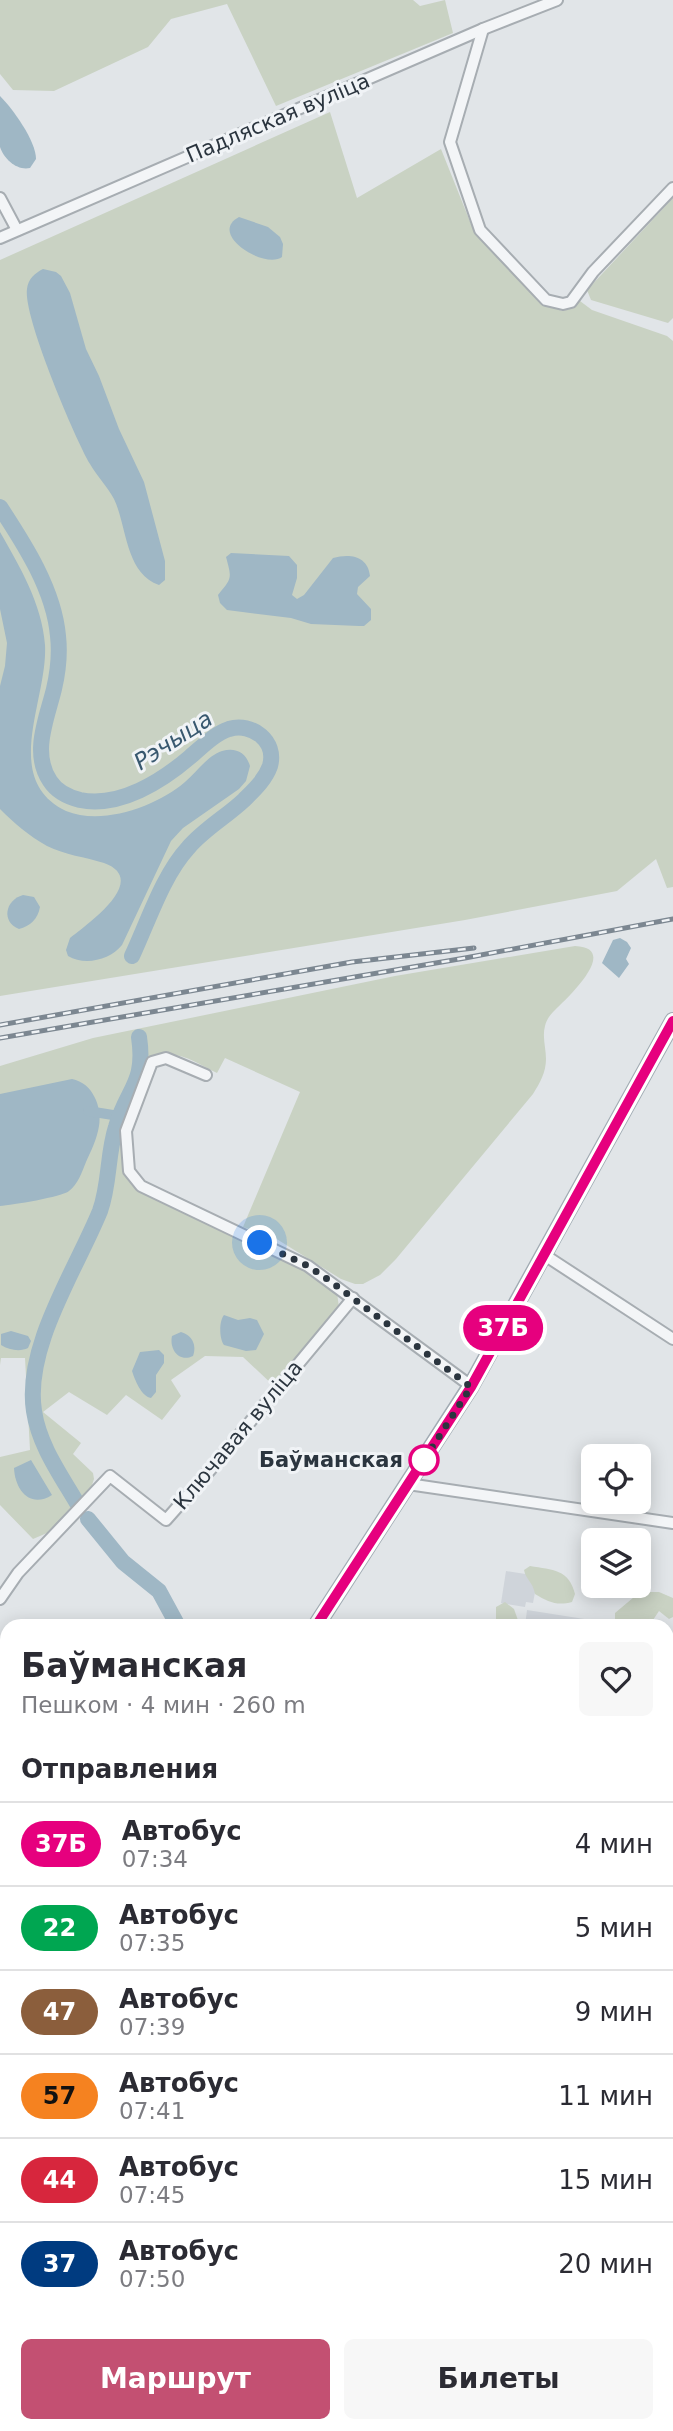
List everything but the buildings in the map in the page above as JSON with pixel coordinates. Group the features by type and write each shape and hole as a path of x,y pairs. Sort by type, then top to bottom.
{"main road":[{"path":"321,1619 471,1387 673,1021"}],"street":[{"name":"Падляская вуліца","path":"0,237 483,29 557,0"},
{"path":"483,29 450,142 480,230 546,300 563,304 571,302 593,272 673,188"},
{"path":"0,198 18,230"},
{"path":"206,1075 166,1058 152,1062 126,1131 129,1171 141,1186 308,1266 471,1387"},
{"path":"543,1254 673,1339"},
{"name":"Ключавая вуліца","path":"0,1599 18,1573 110,1476 166,1520 353,1297"},
{"path":"408,1484 673,1523"}],"shaded area":[{"path":"506,1571 538,1576 533,1603 526,1602 525,1607 501,1603"},
{"path":"527,1610 584,1619 526,1619"}],"green space":[{"path":"0,0 413,0 420,6 445,0 453,33 276,106 227,4 171,19 148,47 54,91 13,90 0,74"},
{"path":"330,112 357,198 441,149 473,229 541,301 562,311 573,308 580,301 592,310 667,336 673,341 673,887 667,888 656,859 617,891 465,920 0,996 0,260"},
{"path":"673,198 673,318 668,323 591,300 587,290"},
{"path":"575,946 588,949 593,956 592,965 577,987 547,1020 544,1034 545,1068 533,1094 396,1259 380,1275 363,1284 341,1279 275,1238 243,1227 300,1092 225,1058 217,1073 195,1061 171,1054 155,1058 122,1140 139,1188 147,1195 310,1273 337,1293 339,1307 275,1387 243,1357 205,1356 171,1380 181,1396 162,1420 126,1395 107,1415 69,1392 43,1412 81,1443 73,1454 93,1473 94,1479 90,1491 47,1533 33,1539 0,1505 0,1457 30,1450 25,1358 1,1358 0,1365 0,1066 93,1038 395,976"},
{"path":"530,1566 564,1575 575,1594 572,1602 562,1604 535,1594 524,1570"},
{"path":"651,1592 659,1592 673,1598 673,1617 669,1619 659,1611 654,1619 615,1619 615,1613 633,1598 651,1598"},
{"path":"505,1602 514,1609 518,1619 496,1619 496,1607"}],"water":[{"path":"0,96 17,117 32,143 36,159 30,168 20,168 12,163 0,147"},
{"path":"239,217 268,227 280,237 283,244 282,257 274,260 252,255 234,241 230,232 231,224"},
{"path":"43,269 61,276 70,293 86,349 144,482 165,561 165,580 159,585 148,579 133,560 114,499 83,450 41,349 28,303 27,289 32,277"},
{"path":"0,532 29,586 43,630 44,667 31,759 35,779 46,797 66,811 81,815 113,815 160,799 222,751 239,752 246,757 250,766 246,781 239,789 183,828 171,841 122,945 97,960 75,959 68,956 66,950 70,938 111,902 121,880 117,871 104,863 47,846 22,829 0,809 0,686 7,643 0,609"},
{"path":"231,553 289,556 297,565 297,578 292,595 297,599 304,595 333,558 352,556 362,560 369,569 370,576 358,587 357,594 371,609 371,620 364,626 311,624 291,618 227,610 220,603 218,595 230,578 226,557"},
{"path":"23,895 34,897 40,907 33,921 19,929 13,926 8,911 12,901"},
{"path":"620,938 631,948 626,959 629,964 619,978 602,963 613,940"},
{"path":"72,1079 86,1085 91,1091 100,1119 95,1140 81,1174 72,1188 65,1193 0,1206 0,1094"},
{"path":"224,1315 238,1320 257,1320 264,1334 256,1350 246,1351 224,1345 220,1330"},
{"path":"11,1331 28,1336 31,1341 28,1348 15,1350 1,1345 1,1334"},
{"path":"181,1332 193,1341 193,1356 188,1358 176,1354 172,1346 172,1336"},
{"path":"159,1350 164,1355 164,1363 156,1375 156,1392 151,1398 141,1391 132,1371 140,1352"},
{"path":"31,1460 52,1495 44,1499 37,1500 25,1495 17,1483 14,1468"}],"waterway":[{"name":"Рэчыца","path":"0,507 37,568 55,619 59,643 58,670 41,747 44,770 56,788 67,796 80,800 110,800 125,796 167,775 213,737 229,729 246,728 254,731 266,741 270,749 270,766 259,784 201,835 179,859 164,885 132,956"},
{"name":"Рэчыца","path":"77,1503 40,1436 34,1411 33,1386 44,1335 100,1211 116,1127 138,1076 139,1037"},
{"path":"88,1111 119,1116"},
{"name":"Рэчыца","path":"88,1519 123,1562 159,1591 174,1619"}],"railway":[{"path":"0,1038 465,958 673,919"},
{"path":"0,1025 352,962 474,948"}],"bus line":[{"name":"37Б","path":"320,1619 471,1387 673,1021"}],"place":[{"name":"Баўманская","path":"424,1460"}],"route":[{"path":"260,1243 308,1266 330,1281 471,1387 424,1460"}]}
